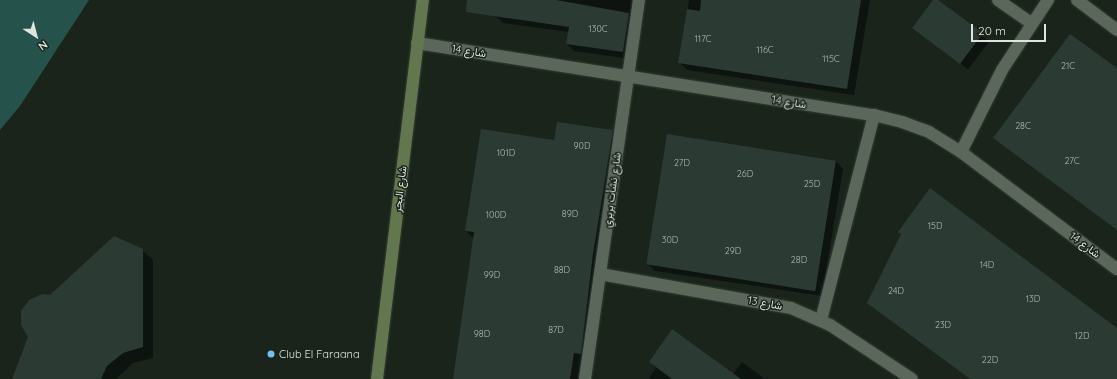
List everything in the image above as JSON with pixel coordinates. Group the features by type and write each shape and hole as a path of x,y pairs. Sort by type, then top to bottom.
{"main road":[{"name":"شارع البحر","path":"377,379 423,0"}],"street":[{"name":"شارع نشأت بربري","path":"585,379 639,0"},
{"path":"998,0 1031,23"},
{"path":"961,152 1002,70 1031,23 1048,0"},
{"path":"1077,0 1117,30"},
{"name":"شارع 14","path":"417,43 874,115 928,132 961,152 1117,269"},
{"path":"821,320 874,115"},
{"name":"شارع 13","path":"600,274 791,308 821,320 912,379"}],"water":[{"path":"0,0 89,0 20,106 0,130"}],"building":[{"path":"467,0 556,0 629,13 623,52 566,44 569,27 466,12"},
{"path":"701,0 861,0 847,89 678,63 687,9 700,11"},
{"path":"933,0 938,0 983,33 960,64 912,28"},
{"path":"1070,34 1117,68 1117,230 993,138"},
{"path":"557,122 613,130 593,254 581,354 574,353 570,379 453,379 474,232 465,231 481,129 554,140"},
{"path":"667,134 836,161 815,291 646,264"},
{"path":"930,188 1117,328 1117,379 970,379 867,303 901,234 898,232"},
{"path":"114,236 143,249 143,347 123,353 107,366 101,379 12,379 28,337 21,325 21,311 29,300 42,294 50,295"},
{"path":"672,329 741,379 672,379 649,362"}],"place":[{"name":"Club El Faraana","path":"271,354"}]}
